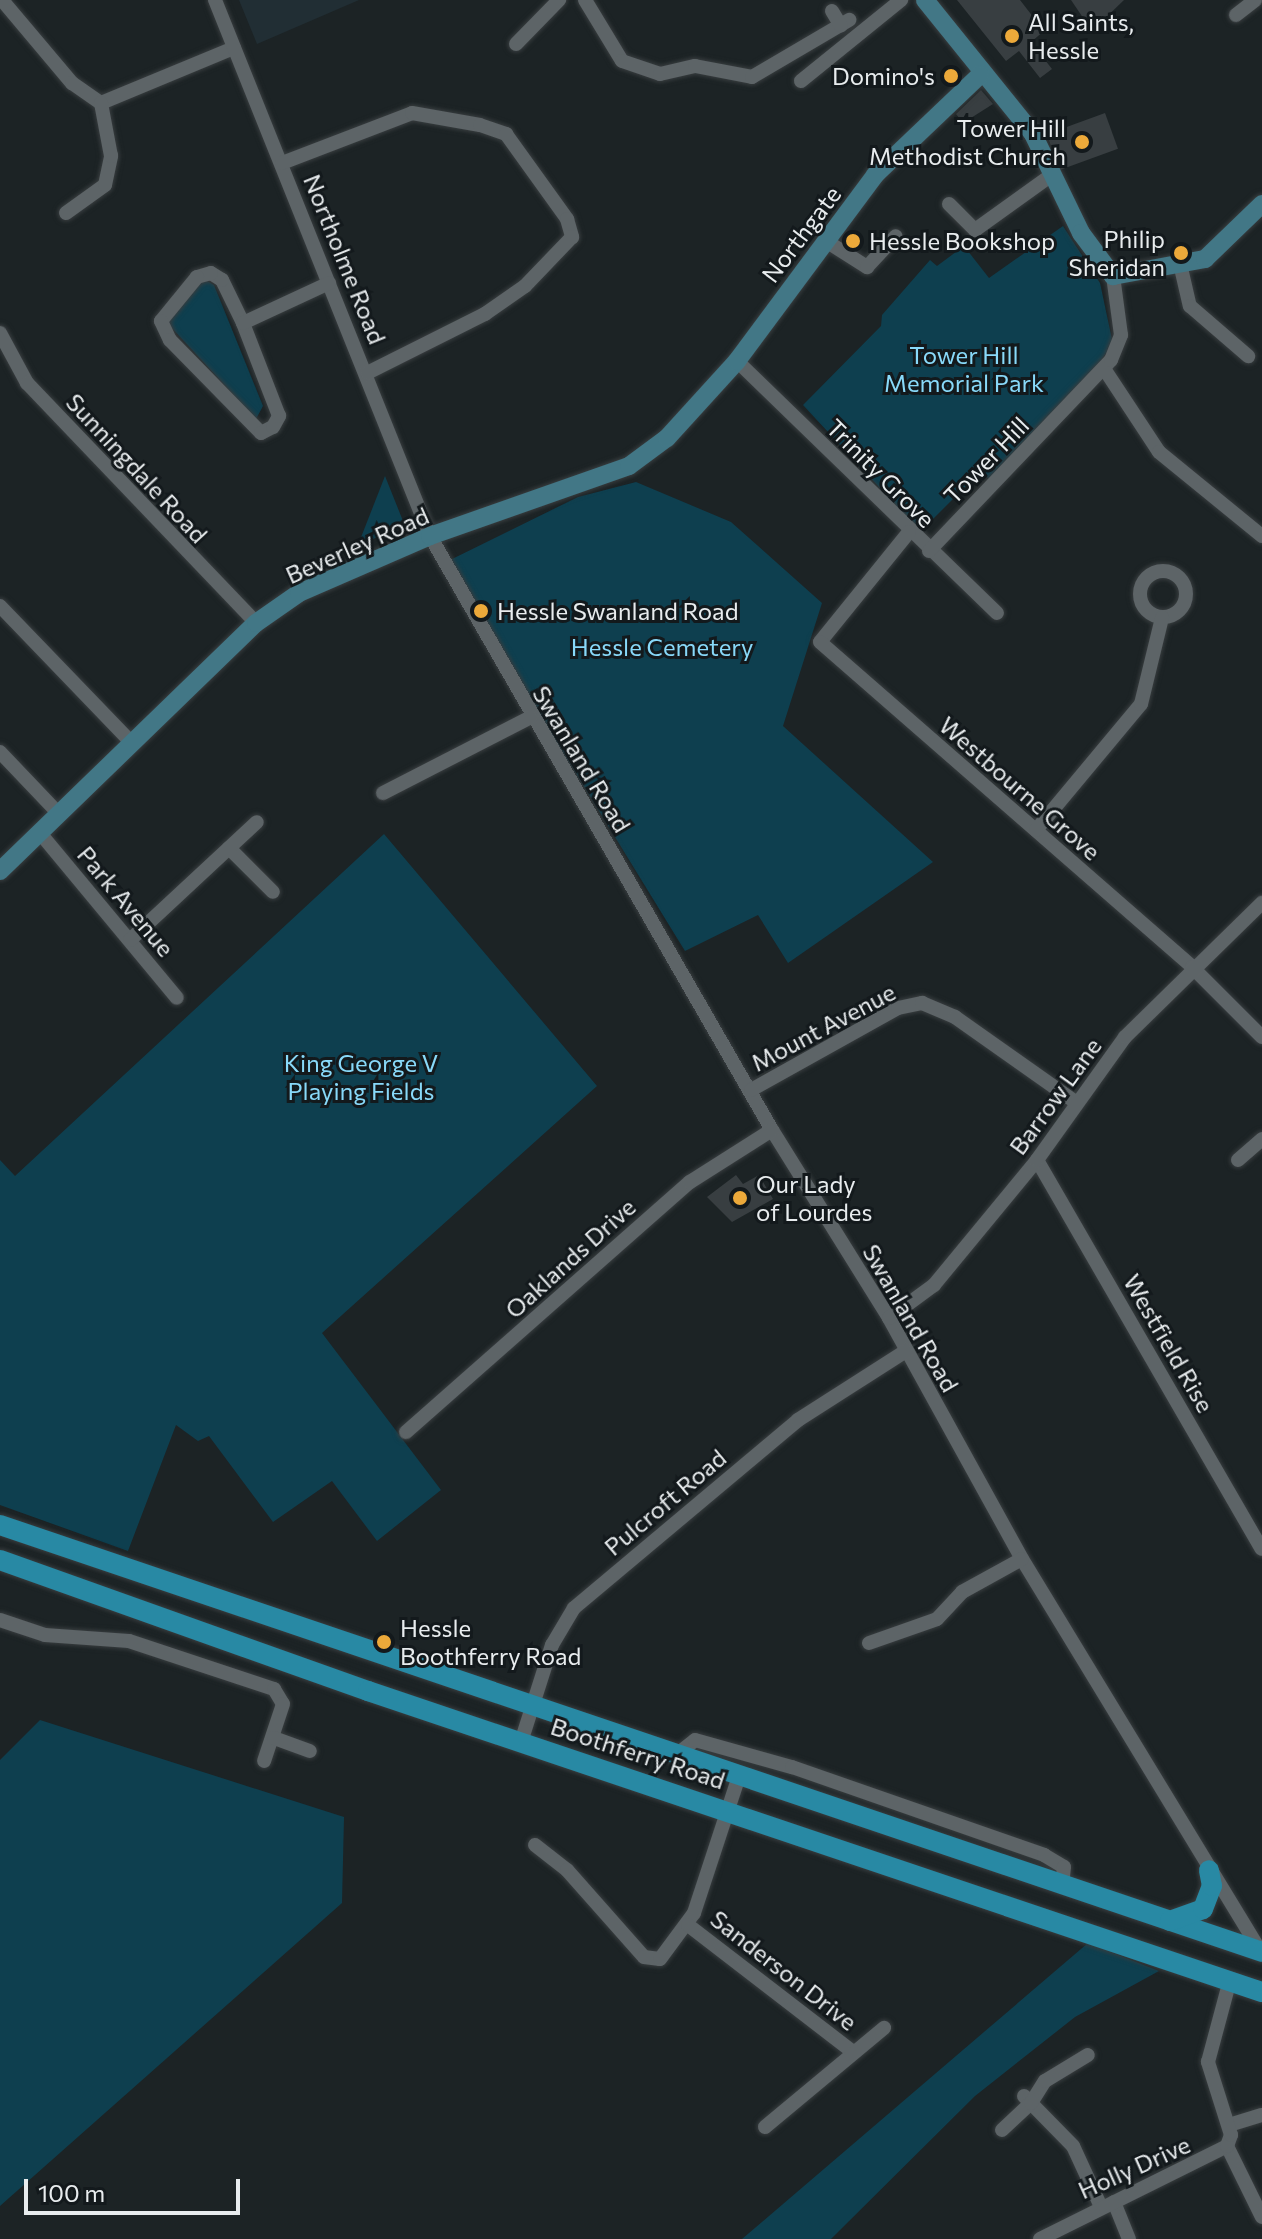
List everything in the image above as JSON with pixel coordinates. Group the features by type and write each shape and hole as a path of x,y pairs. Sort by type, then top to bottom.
{"main road":[{"name":"Boothferry Road","path":"0,1525 1062,1887 1262,1952"},
{"name":"Boothferry Road","path":"0,1560 521,1742 1262,1992"},
{"path":"1166,1921 1186,1921 1203,1909 1212,1886 1209,1870"}],"street":[{"path":"2,0 72,83 101,103 111,156 105,185 66,213"},
{"name":"Northolme Road","path":"215,0 430,536"},
{"path":"516,44 559,0"},
{"path":"585,0 622,61 660,74 695,66 752,77 845,23 832,11"},
{"path":"801,81 901,0"},
{"name":"Tower Hill","path":"925,0 980,75 1033,134 1081,233 1113,276 1121,335 1105,370 929,551"},
{"path":"1236,15 1255,0"},
{"path":"101,103 234,48"},
{"name":"Northgate","path":"737,361 875,175 980,75"},
{"path":"282,163 412,113 480,125 506,134 567,219 572,237 525,286 475,320 367,373"},
{"path":"949,204 975,230 1053,174"},
{"path":"1113,276 1181,268 1205,259 1259,213"},
{"path":"826,241 867,267 896,236"},
{"path":"1181,268 1190,306 1248,356"},
{"path":"211,273 222,280 243,323 279,416 273,427 261,433 170,340 161,321 197,277 211,273"},
{"path":"243,323 329,283"},
{"name":"Sunningdale Road","path":"0,333 27,383 256,623"},
{"name":"Trinity Grove","path":"737,361 909,532 997,613"},
{"name":"Beverley Road","path":"0,871 256,623 299,593 430,536 629,466 667,438 737,361"},
{"path":"1105,370 1159,452 1262,536"},
{"name":"Westbourne Grove","path":"909,532 820,642 1192,967 1262,1037"},
{"name":"Swanland Road","path":"430,536 531,717 772,1130 889,1318 1022,1559 1209,1870 1262,1952"},
{"path":"0,606 132,743"},
{"path":"1036,830 1141,704 1162,618"},
{"path":"383,793 531,717"},
{"path":"0,752 60,815"},
{"path":"130,940 257,822"},
{"name":"Park Avenue","path":"40,833 177,998"},
{"path":"229,848 273,892"},
{"name":"Barrow Lane","path":"889,1318 934,1285 1037,1160 1125,1037 1192,967 1262,903"},
{"name":"Mount Avenue","path":"751,1090 898,1008 922,1003 955,1017 1077,1103"},
{"name":"Oaklands Drive","path":"406,1432 690,1182 772,1130"},
{"path":"1238,1160 1262,1139"},
{"name":"Westfield Rise","path":"1037,1160 1262,1549"},
{"name":"Pulcroft Road","path":"521,1742 552,1645 574,1608 798,1420 906,1351"},
{"path":"869,1643 937,1619 962,1592 1022,1559"},
{"path":"0,1620 45,1635 129,1641 274,1689 283,1704 264,1761"},
{"path":"274,1738 310,1751"},
{"name":"Boothferry Road","path":"676,1755 695,1740 792,1767 1044,1855 1064,1867 1062,1887"},
{"name":"Sanderson Drive","path":"535,1845 567,1870 647,1959 664,1957 688,1925 739,1776"},
{"name":"Sanderson Drive","path":"688,1925 853,2052"},
{"name":"Holly Drive","path":"1040,2239 1227,2146 1229,2125 1208,2062 1230,1980"},
{"name":"Sanderson Drive","path":"765,2127 884,2028"},
{"path":"1002,2130 1045,2081 1088,2055"},
{"path":"1028,2100 1073,2146 1129,2239"},
{"path":"1229,2125 1262,2115"},
{"path":"1227,2146 1262,2217"}],"shaded area":[{"path":"239,0 359,0 257,44"}],"green space":[{"name":"Tower Hill Memorial Park","path":"1063,226 1100,283 1113,344 1078,391 990,479 979,473 923,529 915,526 803,405 881,326 882,315 930,260 937,266 964,246 989,278"},
{"path":"204,279 214,285 263,406 256,419 169,325 169,313"},
{"path":"385,476 405,526 358,545"},
{"name":"Hessle Cemetery","path":"636,482 731,522 822,603 783,726 933,862 788,963 758,915 685,951 446,562 578,497"},
{"name":"King George V Playing Fields","path":"384,834 597,1086 322,1333 441,1490 377,1541 332,1481 273,1522 209,1436 198,1441 176,1425 128,1551 0,1505 0,1160 15,1176"},
{"path":"40,1720 344,1817 342,1903 0,2206 0,1760"},
{"path":"1088,1943 1159,1971 1075,2017 975,2096 831,2239 742,2239"}],"building":[{"name":"All Saints, Hessle","path":"957,0 1020,0 1044,31 1031,42 1052,69 1040,78 1019,51 1006,61"},
{"path":"1071,0 1124,0 1092,31"},
{"path":"981,90 993,104 963,123 956,114"},
{"name":"Tower Hill Methodist Church","path":"1105,113 1118,149 1060,170 1047,134"},
{"name":"Our Lady of Lourdes","path":"736,1175 743,1184 759,1175 773,1199 732,1222 707,1197"}],"place":[{"name":"All Saints, Hessle","path":"1012,36"},
{"name":"Domino's","path":"951,76"},
{"name":"Tower Hill Methodist Church","path":"1082,142"},
{"name":"Hessle Bookshop","path":"853,241"},
{"name":"Philip Sheridan","path":"1181,253"},
{"name":"Hessle Swanland Road","path":"481,611"},
{"name":"Our Lady of Lourdes","path":"740,1198"},
{"name":"Hessle Boothferry Road","path":"384,1642"}]}
